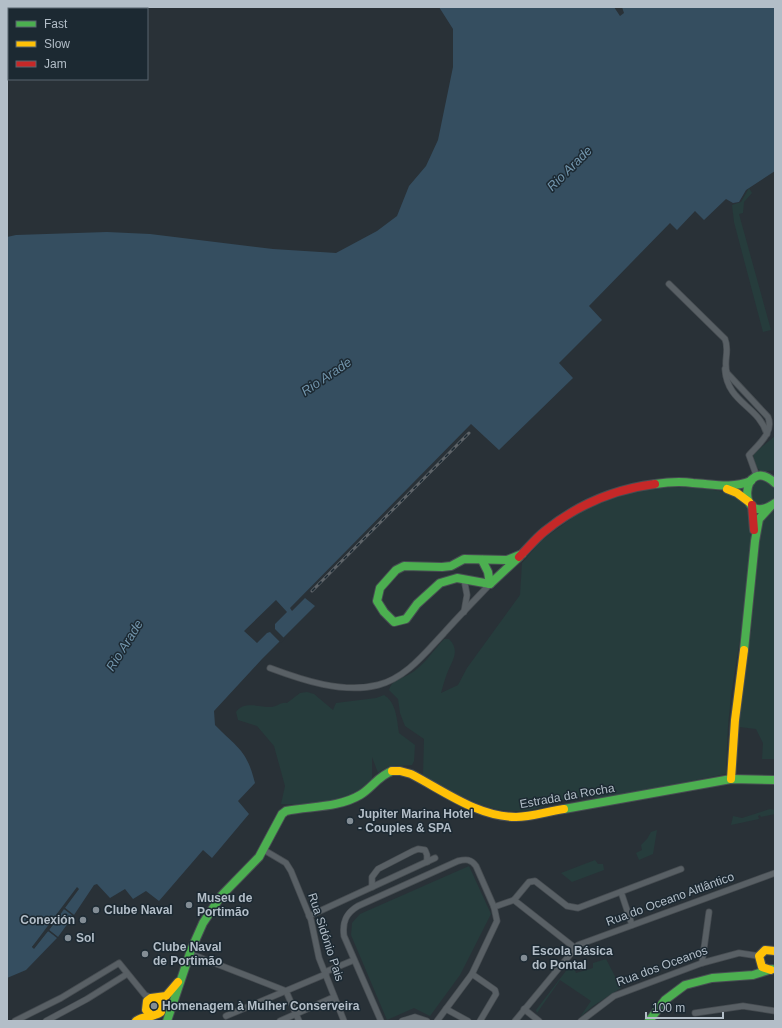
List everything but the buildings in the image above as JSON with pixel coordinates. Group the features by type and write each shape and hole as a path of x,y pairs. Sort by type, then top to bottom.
{"street":[{"path":"669,284 725,339 728,351 725,367 726,379 732,392 764,425 767,434"},
{"path":"725,367 732,379 768,417 771,427 767,434 744,460"},
{"path":"749,455 754,479 746,490 750,504 755,541"},
{"path":"712,486 737,486 754,479 767,477 775,483"},
{"path":"270,668 290,676 355,689 378,685 406,671 490,584 545,531 576,509 607,495 648,484 684,482 712,486 737,493 750,504 761,509 773,505"},
{"path":"731,779 735,720 755,541 760,520 773,505"},
{"path":"490,584 464,579 448,580 440,583 433,588 402,621 394,622 380,607 377,601 380,588 396,570 404,566 442,567 451,566 464,559 507,560 522,554"},
{"path":"482,560 488,572 490,584"},
{"path":"464,579 466,595 464,612"},
{"name":"Estrada da Rocha","path":"264,850 280,817 286,811 318,808 351,800 365,792 386,772 394,770 402,770 411,774 487,812 517,818 731,779 775,780"},
{"path":"372,887 372,877 378,869 418,849 425,850 427,862"},
{"path":"166,1021 191,954 210,910 264,850"},
{"name":"Rua Sidónio Pais","path":"264,850 289,866 309,916 319,958 343,1021"},
{"path":"309,916 435,858"},
{"path":"381,1021 344,936 343,928 347,915 352,909 458,861 468,860 472,862 494,907 497,921 472,974 437,1021"},
{"path":"494,907 514,900 532,881 540,884 572,909 681,869"},
{"name":"Rua do Oceano Altlântico","path":"575,948 583,943 775,873"},
{"path":"621,892 632,925"},
{"path":"514,900 575,948 515,1021"},
{"path":"702,963 709,912"},
{"path":"746,976 752,972 765,950 774,950"},
{"name":"Rua dos Oceanos","path":"581,1021 614,996 702,963 739,953 759,960"},
{"path":"191,954 286,991 299,1021"},
{"path":"226,1016 354,960"},
{"path":"759,960 766,969 773,969"},
{"path":"15,1021 61,998 119,963 126,974 145,995 155,998 162,1008 166,1021"},
{"path":"151,1015 147,1012 146,1005 148,1000 166,996 186,969"},
{"path":"649,1021 665,1000 685,986 712,978 746,976 773,969"},
{"path":"46,1021 87,999 126,974"},
{"path":"472,974 495,990 496,994 480,1021"},
{"path":"136,1021 143,1016 156,1015 172,998 180,984"},
{"path":"280,1021 334,998"},
{"path":"694,1013 725,1007 743,1006 775,1011"},
{"path":"524,1009 539,1021"},
{"path":"446,1010 468,1021"},
{"path":"402,1021 415,1017 426,1021"}],"green space":[{"path":"749,188 752,193 744,202 743,213 739,214 771,330 763,332 734,222 732,205 741,202"},
{"path":"775,436 775,470 762,472 755,464 753,454"},
{"path":"763,480 772,484 776,493 772,502 763,506 754,502 750,493 754,484"},
{"path":"682,487 709,489 726,493 741,501 747,508 751,521 749,571 729,715 726,774 601,799 581,797 530,810 520,811 507,811 482,805 457,794 423,775 424,739 405,726 400,713 398,699 389,690 392,684 396,680 413,672 427,659 444,639 449,639 455,651 441,693 458,685 467,668 520,595 522,563 541,541 584,509 633,492 658,488"},
{"path":"775,509 775,759 762,759 763,743 756,729 739,727 751,632 761,524 766,516"},
{"path":"307,692 314,694 333,710 336,703 376,698 384,695 393,706 397,717 399,733 415,745 414,761 412,765 391,767 378,773 372,757 372,779 350,798 309,805 281,804 285,786 274,746 257,726 238,720 236,712 239,708 248,705 272,707 287,703 300,693"},
{"path":"770,809 775,810 775,814 761,817 760,815 758,816 759,819 731,825 733,816 742,818"},
{"path":"657,830 653,854 639,860 636,853 642,850 641,845 651,832"},
{"path":"595,860 598,864 603,864 604,870 572,882 561,873"},
{"path":"469,866 491,914 460,975 430,1016 414,1008 387,1020 351,935 352,923 360,914"},
{"path":"606,959 621,988 593,1006 580,1017 591,1001 560,980 537,1013 536,1010 572,963 576,973 593,968 593,963"}],"water":[{"name":"Rio Arade","path":"439,7 614,7 620,16 624,13 622,7 775,7 775,171 746,190 739,202 733,203 726,199 704,220 695,211 677,230 670,223 589,306 602,320 559,363 573,378 499,450 471,424 290,608 292,611 305,598 315,606 262,659 214,711 215,725 240,750 252,771 255,783 238,801 249,814 212,858 203,850 159,901 146,891 133,899 125,889 110,898 97,884 94,885 74,915 65,908 32,947 34,948 48,931 57,938 26,970 7,978 7,237 16,235 107,232 150,234 273,249 336,253 377,231 397,216 409,186 426,166 438,140 453,67 453,29"},
{"path":"64,909 73,916 58,937 49,930"}],"pier":[{"path":"276,600 287,612 275,624 275,629 285,639 281,643 270,632 257,643 244,631"},
{"path":"77,887 79,889 65,908 75,916 64,909 49,930 59,938 48,931 34,949 32,947"}],"railway":[{"path":"312,591 469,433"}],"traffic: fast":[{"path":"775,483 764,476 755,477 750,483 747,492 748,501 753,507 762,509 775,503"},
{"path":"655,484 688,482 715,485 736,485 751,481"},
{"path":"744,650 755,541 759,519 770,507"},
{"path":"519,557 490,584 457,578 440,583 417,604 406,619 394,622 384,612 377,601 380,588 396,570 404,566 442,567 451,566 464,559 507,560 522,554"},
{"path":"482,560 488,572 490,584"},
{"path":"167,1021 191,950 203,923 221,896 259,857 282,814 286,811 295,809 324,806 351,799 360,795 383,776 392,771"},
{"path":"564,809 731,779 775,780"},
{"path":"649,1021 665,1000 685,985 712,978 753,975 772,969"}],"traffic: slow":[{"path":"727,489 737,493 749,502"},
{"path":"731,779 735,720 744,650"},
{"path":"392,771 400,771 411,774 462,802 488,813 502,816 522,817 564,809"},
{"path":"771,970 762,967 759,956 765,950 775,951"},
{"path":"151,1015 146,1010 147,1001 151,998 166,996 178,982"},
{"path":"136,1021 161,1012 162,1005 157,998"}],"traffic: jam":[{"path":"519,557 545,531 570,513 583,506 611,494 640,486 655,484"},
{"path":"752,505 754,530"}],"place":[{"name":"Jupiter Marina Hotel - Couples & SPA","path":"350,821"},
{"name":"Museu de Portimão","path":"189,905"},
{"name":"Clube Naval","path":"96,910"},
{"name":"Conexión","path":"83,920"},
{"name":"Sol","path":"68,938"},
{"name":"Clube Naval de Portimão","path":"145,954"},
{"name":"Escola Básica do Pontal","path":"524,958"},
{"name":"Homenagem à Mulher Conserveira","path":"154,1006"}]}
